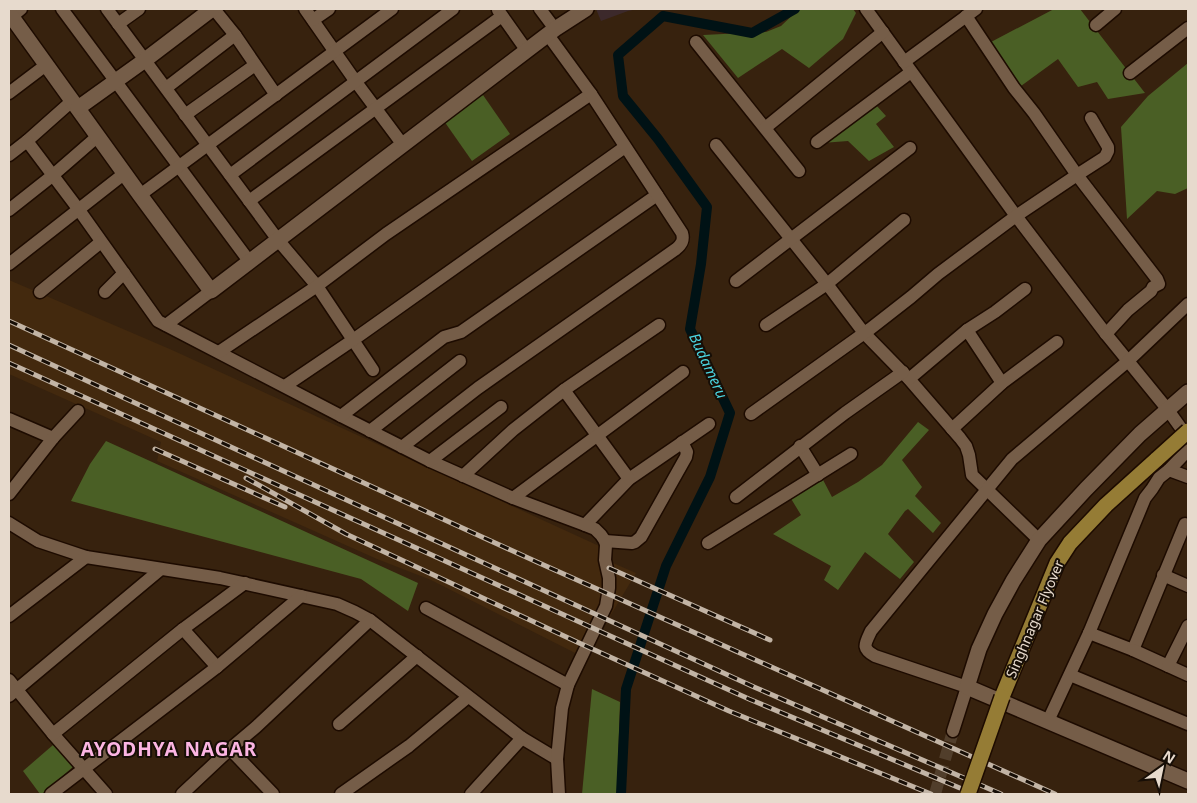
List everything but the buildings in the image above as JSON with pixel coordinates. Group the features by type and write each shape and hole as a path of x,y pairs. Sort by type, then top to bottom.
{"main road":[{"name":"Singhnagar Flyover","path":"968,794 1002,697 1057,564 1070,543 1106,505 1188,431"}],"street":[{"path":"62,9 249,261"},
{"path":"107,9 278,240 317,286 373,370"},
{"path":"118,24 139,9"},
{"path":"9,155 75,104 115,81 213,9 235,35 276,94"},
{"path":"305,9 403,145"},
{"path":"313,20 329,9"},
{"path":"140,195 392,9"},
{"path":"230,175 453,9"},
{"path":"402,447 478,388 681,245 682,233 591,94 552,32 540,9"},
{"path":"166,325 552,32 586,9"},
{"path":"866,9 1016,216 1188,438"},
{"path":"1096,24 1115,9"},
{"path":"249,201 376,108 500,12 527,51"},
{"path":"817,142 971,12 1014,88 1157,279 1159,284 1153,287 1128,310 1106,334"},
{"path":"13,14 46,65 211,291"},
{"path":"1130,73 1188,28"},
{"path":"765,128 883,32"},
{"path":"166,88 235,35"},
{"path":"696,42 799,171"},
{"path":"9,92 46,65"},
{"path":"185,115 255,65"},
{"path":"218,352 317,286 386,234 591,94"},
{"path":"751,414 864,333 938,274 1016,216 1105,157 1108,147 1092,118"},
{"path":"9,210 98,136"},
{"path":"27,141 158,321 430,461 513,498 595,529 601,535 606,545 605,560 609,578 608,597 606,606 568,685 562,708 558,759 559,794"},
{"path":"716,145 864,333 906,376 966,446 972,475 1039,540"},
{"path":"285,386 625,147"},
{"path":"736,281 910,148"},
{"path":"9,264 125,173"},
{"path":"341,416 444,336 461,332 657,195"},
{"path":"766,325 826,284 904,220"},
{"path":"40,292 101,242"},
{"path":"106,292 124,274"},
{"path":"736,497 845,413 906,376 1025,289"},
{"path":"1188,304 1128,361 1012,459 871,631 865,647 868,652 875,656 967,686 1188,781"},
{"path":"463,476 513,430 564,390 659,325"},
{"path":"967,330 1002,383"},
{"path":"952,429 1002,383 1057,342"},
{"path":"370,431 460,361"},
{"path":"513,498 683,372"},
{"path":"564,390 629,479"},
{"path":"953,731 979,649 1012,581 1039,540 1124,449 1188,392"},
{"path":"430,461 501,407"},
{"path":"9,494 53,438 78,410"},
{"path":"9,418 53,438"},
{"path":"585,525 629,479 709,424"},
{"path":"604,540 632,543 640,537 686,457 687,452 682,442"},
{"path":"800,446 818,475"},
{"path":"1048,721 1090,633 1146,498 1159,478 1170,470 1188,450"},
{"path":"708,542 851,454"},
{"path":"1170,470 1188,478"},
{"path":"9,523 38,541 86,556 245,583 341,606 355,612 370,620 522,738 558,759"},
{"path":"1133,650 1185,524"},
{"path":"9,616 86,556"},
{"path":"106,794 11,688 160,568"},
{"path":"1163,575 1188,586"},
{"path":"53,734 183,629 245,583"},
{"path":"51,794 217,667 301,596"},
{"path":"426,608 568,685"},
{"path":"182,794 370,620"},
{"path":"1168,666 1188,626"},
{"path":"183,629 217,667"},
{"path":"1090,633 1188,675"},
{"path":"339,724 417,656"},
{"path":"1070,675 1188,724"},
{"path":"341,794 409,746 468,697"},
{"path":"471,794 522,738"},
{"path":"230,749 273,794"}],"shaded area":[{"path":"596,9 638,9 601,21"},
{"path":"9,280 172,350 610,551 613,563 636,573 585,658 431,580 377,559 157,461 161,442 9,374"}],"green space":[{"path":"799,9 853,9 856,13 843,39 809,68 782,49 738,78 703,35 766,32 781,26"},
{"path":"1054,9 1080,9 1145,93 1108,99 1097,82 1078,87 1058,59 1021,86 991,42"},
{"path":"1188,63 1188,188 1175,194 1157,191 1127,219 1121,127 1148,96"},
{"path":"483,95 510,134 472,161 444,121 472,100"},
{"path":"876,105 886,116 876,124 894,147 869,161 848,141 822,143"},
{"path":"918,422 929,430 902,460 922,487 915,496 941,523 933,533 908,509 888,534 914,562 900,579 865,552 838,590 824,580 831,566 773,534 801,515 790,497 821,476 832,497 858,482 882,465"},
{"path":"106,441 418,583 408,611 361,579 71,501 90,464"},
{"path":"592,689 620,702 617,794 582,794"},
{"path":"53,745 74,766 40,794 23,771"}],"waterway":[{"name":"Budameru","path":"621,794 626,689 666,566 710,477 730,413 690,329 701,264 707,207 658,139 623,96 618,55 663,16 752,33 795,9"}],"tunnel":[{"path":"935,794 953,731"}],"railway":[{"path":"9,321 537,562 1055,794"},
{"path":"9,345 754,687 1001,794"},
{"path":"9,363 749,699 974,794"},
{"path":"155,449 285,507"},
{"path":"246,478 346,534 577,642 729,711 931,794"},
{"path":"609,568 770,640"}],"district":[{"name":"AYODHYA NAGAR","path":"169,749"}]}
